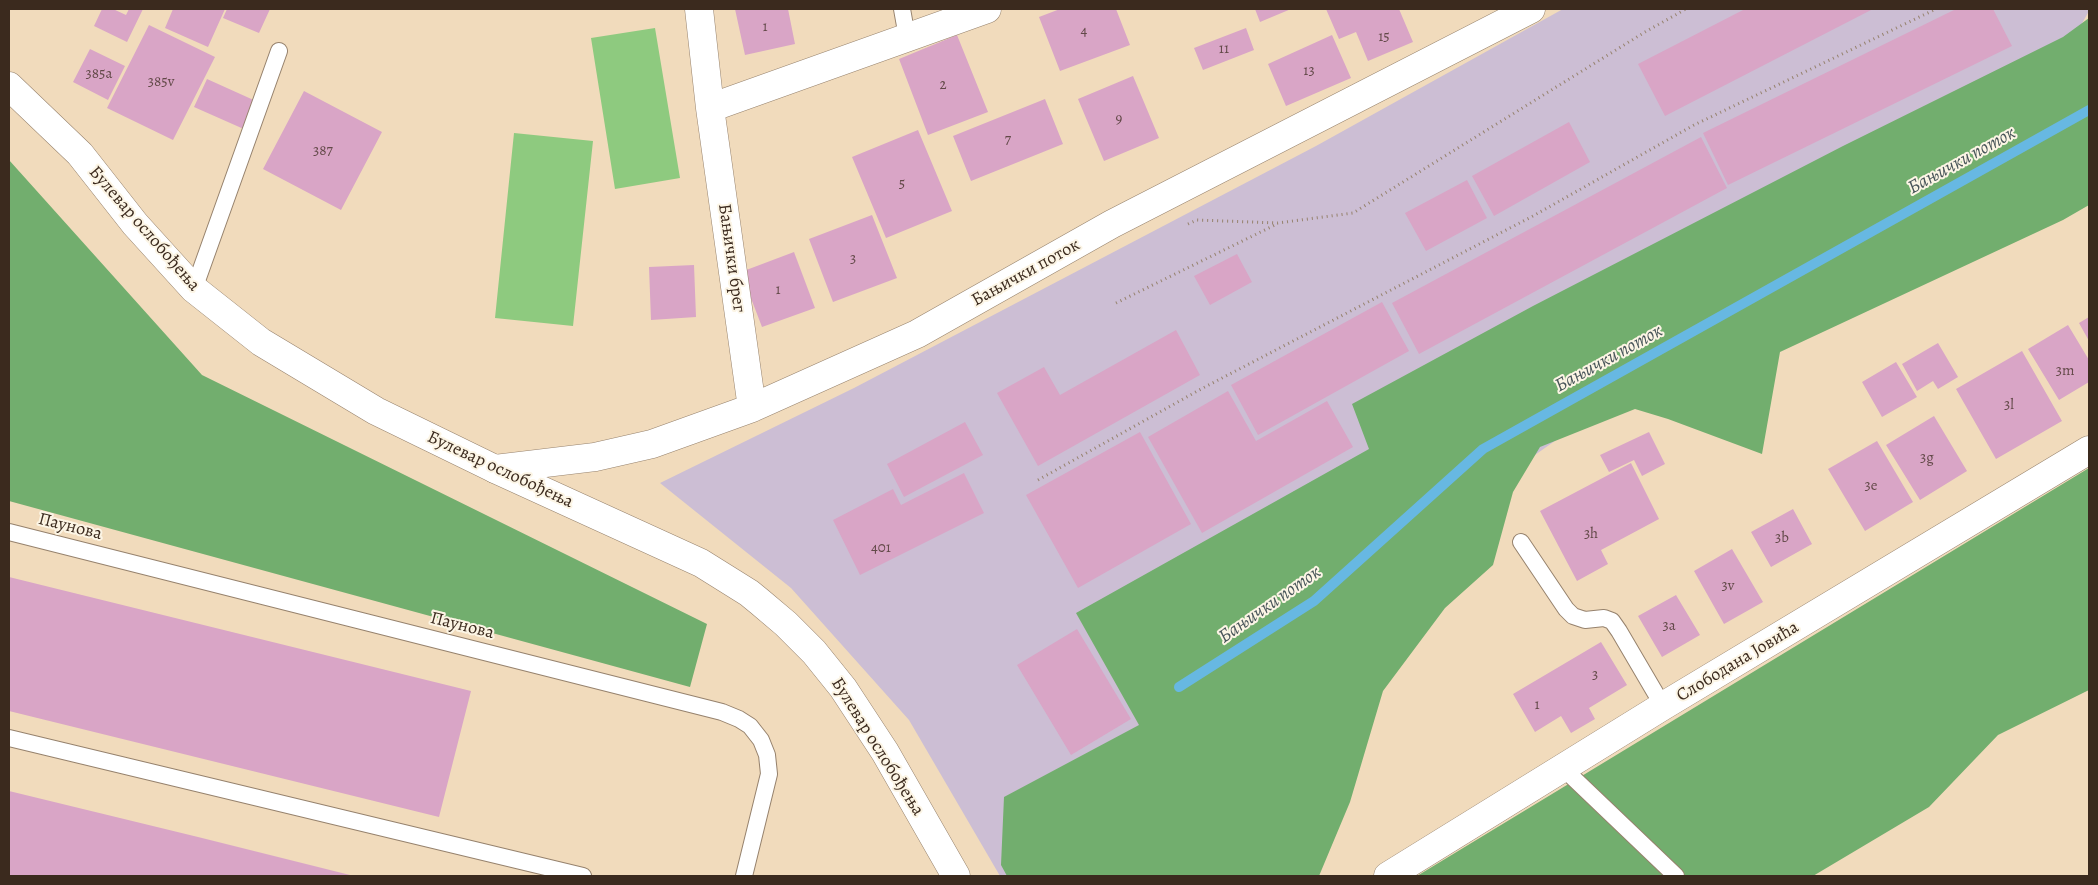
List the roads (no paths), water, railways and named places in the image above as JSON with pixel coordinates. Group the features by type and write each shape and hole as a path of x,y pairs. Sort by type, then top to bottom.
{"street":[{"name":"Бањички брег","path":"699,9 710,108 752,408"},
{"path":"710,108 987,9"},
{"name":"Бањички поток","path":"495,469 595,457 652,444 752,408 917,334 1112,224 1531,9"},
{"name":"Булевар ослобођења","path":"9,86 80,154 135,224 194,289 254,336 305,370 376,411 495,469 701,563 749,593 786,624 814,652 843,688 884,752 956,876"},
{"name":"Слободана Јовића","path":"1388,876 1564,769 1663,706 2089,450"}],"lane":[{"path":"902,9 907,37"},
{"path":"194,289 279,51"},
{"name":"Паунова","path":"9,532 722,712 739,719 750,726 761,740 767,755 769,774 744,876"},
{"path":"1521,542 1566,609 1573,616 1585,620 1604,618 1612,622 1620,631 1663,706"},
{"path":"9,738 583,876"},
{"path":"1564,769 1676,876"}],"waterway":[{"name":"Бањички поток","path":"1179,687 1314,601 1483,449 2089,110"}]}
